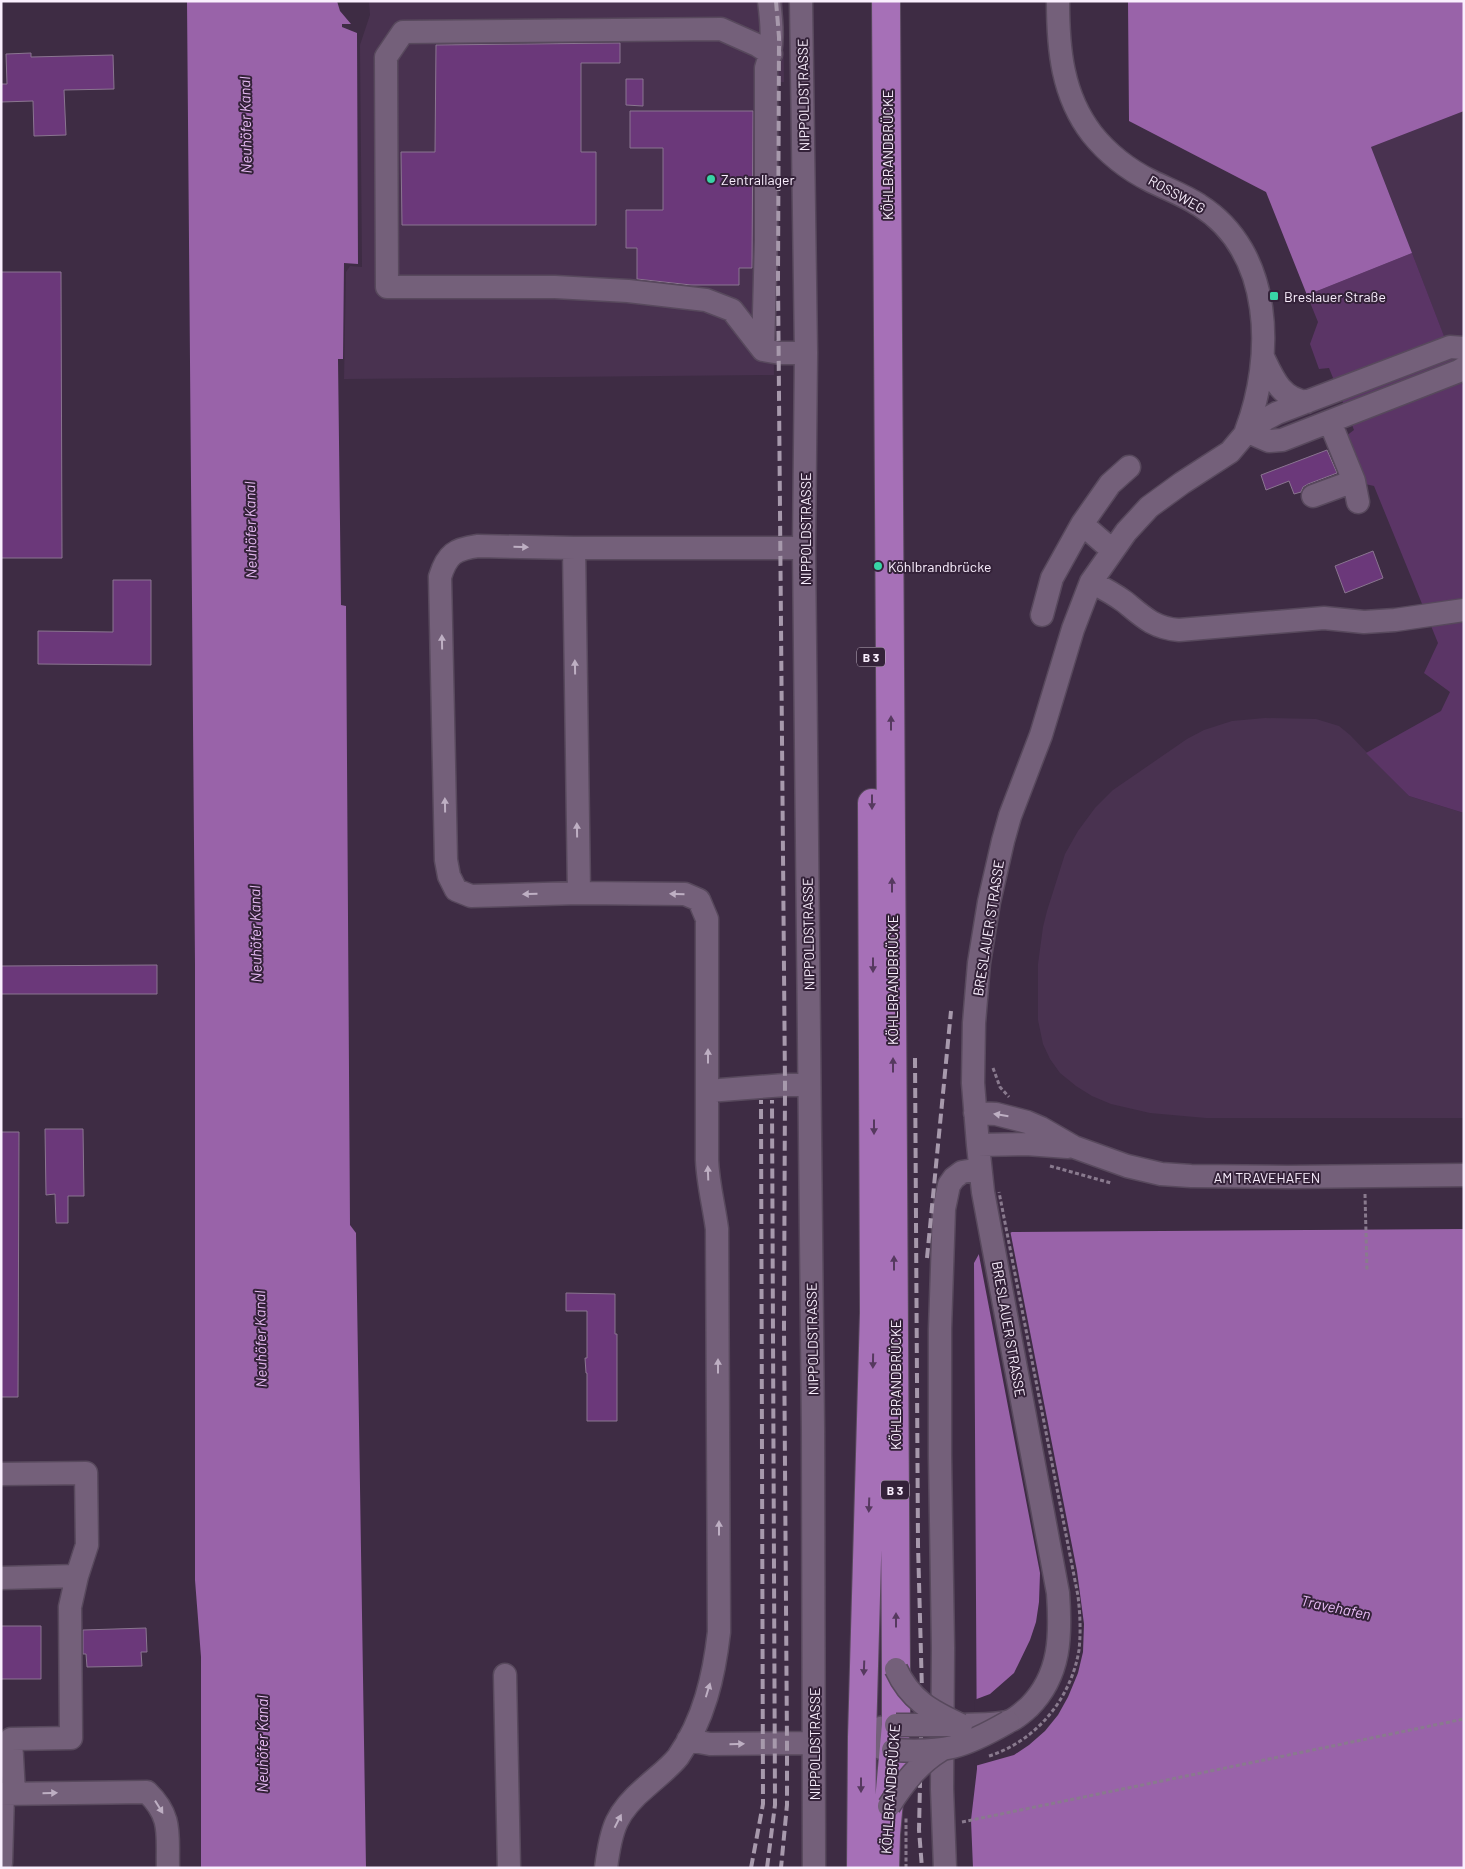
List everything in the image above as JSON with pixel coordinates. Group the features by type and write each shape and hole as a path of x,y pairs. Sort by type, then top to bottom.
{"main road":[{"name":"KÖHLBRANDBRÜCKE","path":"862,1868 862,1737 874,1313 867,1"},
{"name":"KÖHLBRANDBRÜCKE","path":"885,1868 898,1810 895,1738 886,1"}],"street":[{"path":"763,350 766,240 766,68 771,54 772,27 770,1"},
{"name":"NIPPOLDSTRASSE","path":"801,1 806,353 804,548 814,1868"},
{"name":"ROSSWEG","path":"1058,1 1061,63 1073,103 1093,135 1108,152 1125,165 1151,181 1199,205 1216,217 1233,236 1247,260 1256,285 1264,325 1263,357 1256,397 1246,431"},
{"path":"771,54 757,45 721,29 404,32 386,57 387,287 555,287 628,291 706,300 732,310 763,350 780,353 806,353"},
{"name":"BRESLAUER STRASSE","path":"898,1810 908,1777 926,1761 941,1750 972,1741 1008,1722 1033,1702 1049,1679 1055,1666 1058,1650 1060,1625 1058,1593 994,1190 980,1168 975,1113 973,1052 976,995 983,936 995,872 1010,816 1041,735 1073,629 1092,582 1126,532 1149,507 1230,452 1242,439 1246,431 1265,418 1457,348"},
{"path":"1263,357 1276,382 1285,393 1295,399 1307,402"},
{"path":"1246,431 1265,439 1277,440 1338,419 1462,370"},
{"path":"1313,496 1356,491 1338,419"},
{"path":"1042,615 1052,578 1082,524 1110,484 1129,467"},
{"path":"1082,524 1112,550"},
{"path":"606,1868 609,1847 616,1822 637,1794 676,1759 688,1740 709,1688 715,1663 719,1632 717,1229 714,1203 708,1184 707,918 699,900 685,894 579,893 471,896 456,890 449,876 446,860 440,577 445,562 452,555 463,548 478,546 804,548"},
{"path":"574,548 579,893"},
{"path":"1092,582 1123,601 1153,624 1179,630 1324,618 1364,622 1395,620 1464,610"},
{"path":"708,1091 809,1085"},
{"name":"AM TRAVEHAFEN","path":"975,1113 996,1114 1027,1122 1074,1147 1127,1166 1161,1174 1280,1177 1464,1175"},
{"name":"AM TRAVEHAFEN","path":"978,1145 1026,1144 1074,1147"},
{"path":"945,1868 942,1789 943,1648 940,1456 940,1329 944,1209 949,1185 954,1178 962,1172 980,1168"},
{"path":"1,1474 86,1473 87,1545 70,1607 71,1738 11,1739 1,1863"},
{"path":"1,1578 77,1576"},
{"name":"BRESLAUER STRASSE","path":"896,1668 906,1686 920,1703 934,1713 961,1725"},
{"path":"505,1675 509,1868"},
{"name":"BRESLAUER STRASSE","path":"895,1738 961,1725 1008,1722"},
{"name":"BRESLAUER STRASSE","path":"862,1737 880,1728 895,1738 941,1750"},
{"path":"688,1740 710,1744 813,1743"},
{"path":"6,1793 147,1792 158,1802 167,1820 168,1868"}],"path":[{"path":"992,1064 1000,1086 1012,1100"},
{"path":"986,1757 1011,1747 1027,1737 1042,1725 1053,1711 1064,1694 1073,1672 1081,1624 1078,1596 994,1190"},
{"path":"1365,1192 1368,1271"},
{"path":"954,1824 1464,1720"},
{"path":"898,1810 906,1868"}],"shaded area":[{"path":"369,1 783,1 784,82 771,82 774,375 344,379 346,272 350,266 362,267 360,45 370,15"},
{"path":"1464,111 1464,386 1463,386 1371,147"},
{"path":"1412,253 1464,388 1464,813 1409,796 1366,753 1441,711 1450,692 1424,673 1438,643 1374,486 1365,484 1346,436 1354,430 1329,368 1319,369 1310,344 1318,322 1307,295"},
{"path":"1265,718 1316,719 1339,726 1409,796 1464,813 1464,1118 1206,1118 1150,1113 1111,1104 1092,1096 1060,1073 1050,1059 1043,1044 1038,1020 1038,964 1047,911 1065,854 1078,831 1095,808 1113,790 1187,739 1204,730 1232,721"}],"water":[{"name":"Neuhöfer Kanal","path":"187,1 337,1 340,11 351,24 342,24 342,27 357,33 358,264 344,263 343,359 338,359 341,605 346,606 350,1225 356,1233 366,1868 201,1868 201,1657 195,1580 195,964"},
{"path":"1128,1 1464,1 1464,111 1371,147 1412,253 1307,295 1266,192 1129,121"},
{"name":"Travehafen","path":"1464,1229 1464,1868 973,1868 971,1820 977,1769 974,1263 985,1243 1012,1232"}],"pier":[{"path":"1010,1230 1077,1571 1084,1624 1083,1652 1078,1673 1068,1697 1058,1715 1045,1731 1014,1755 975,1766 974,1700 990,1694 1014,1673 1030,1640 1036,1622 1039,1602 1040,1573 978,1250 984,1241"}],"building":[{"path":"620,43 620,63 581,63 581,152 596,152 596,225 402,225 401,152 435,152 436,45"},
{"path":"31,53 31,57 113,55 114,89 64,90 66,135 34,136 33,101 1,102 1,84 7,84 6,54"},
{"path":"626,79 643,79 643,106 626,105"},
{"name":"Zentrallager","path":"630,111 753,111 752,268 739,268 739,285 691,285 637,279 637,248 626,248 626,210 663,210 663,148 630,148"},
{"path":"1,272 61,272 62,558 1,558"},
{"path":"1327,450 1337,473 1308,484 1303,487 1301,492 1294,494 1289,481 1266,490 1261,475"},
{"path":"1373,551 1383,578 1345,593 1335,566"},
{"path":"113,580 151,580 151,665 38,664 38,631 113,632"},
{"path":"157,965 157,994 1,994 1,966"},
{"path":"45,1129 83,1129 84,1196 68,1196 68,1223 56,1223 55,1194 46,1195"},
{"path":"1,1132 19,1132 18,1397 1,1397"},
{"path":"566,1293 615,1294 617,1421 587,1421 587,1373 585,1358 587,1358 587,1311 566,1311"},
{"path":"1,1626 41,1626 41,1679 1,1679"},
{"path":"146,1628 147,1652 141,1652 142,1666 87,1667 86,1654 83,1654 83,1630"}],"railway":[{"path":"776,1 779,37 778,280 785,1085 784,1328 787,1744 787,1805 781,1868"},
{"path":"927,1258 951,1011"},
{"path":"915,1058 918,1545 922,1691 919,1830 922,1868"},
{"path":"751,1868 763,1804 761,1100"},
{"path":"767,1868 775,1805 772,1100"}],"place":[{"name":"Zentrallager","path":"711,179"},
{"name":"Breslauer Straße","path":"1274,296"},
{"name":"Köhlbrandbrücke","path":"878,566"}]}
